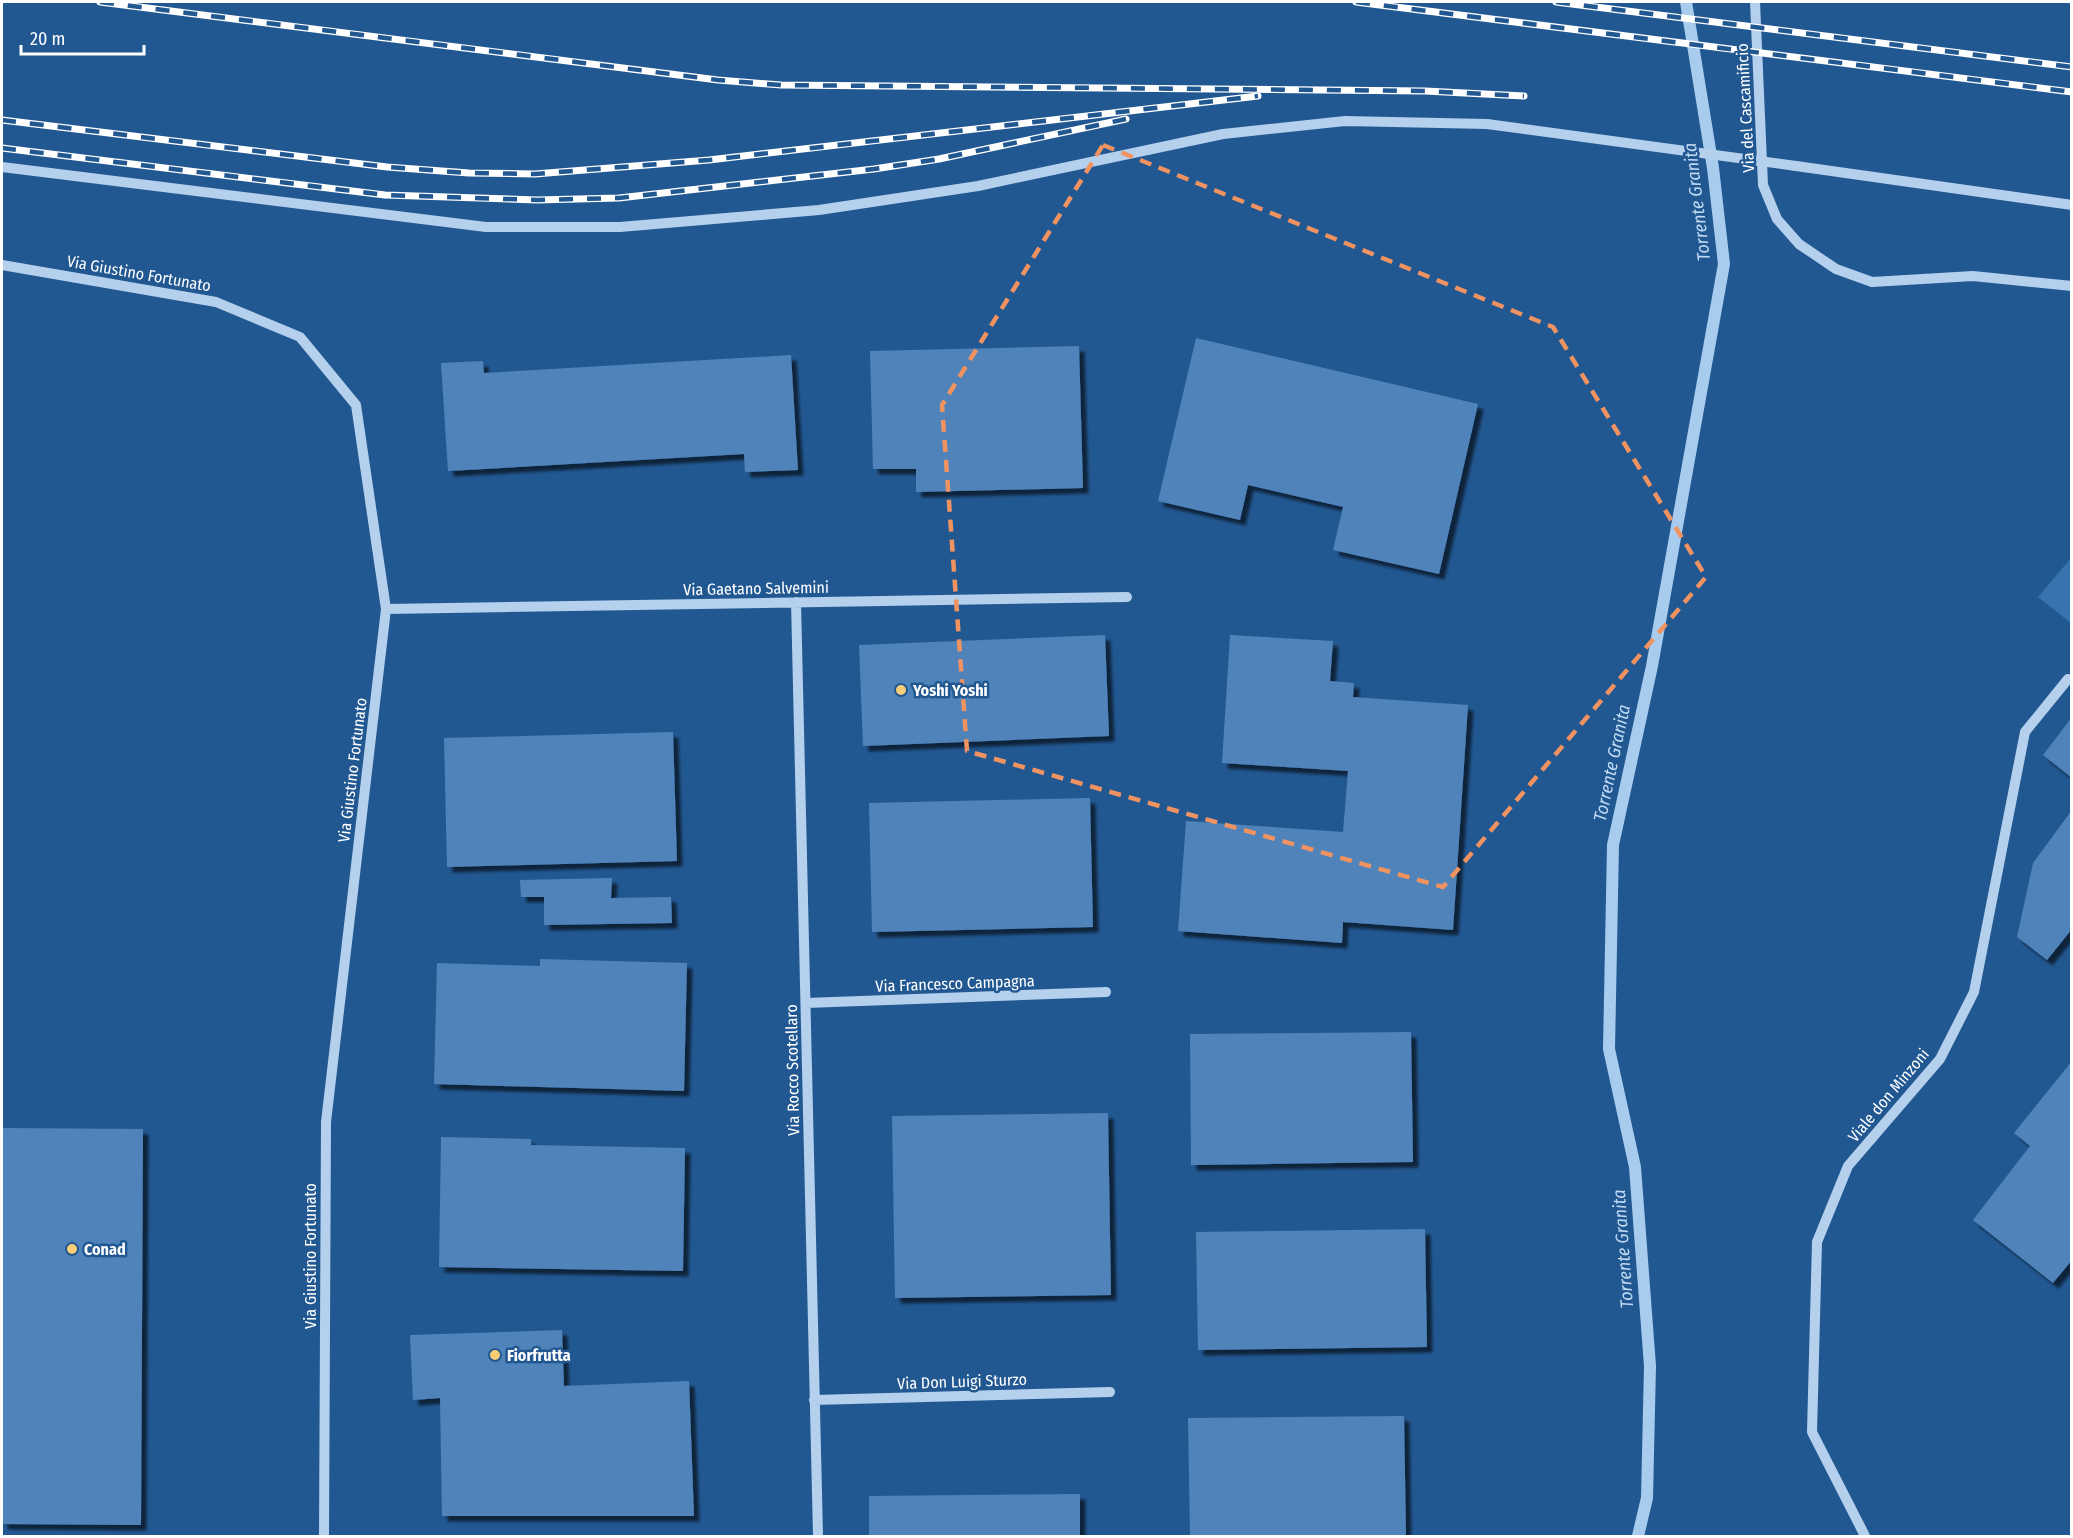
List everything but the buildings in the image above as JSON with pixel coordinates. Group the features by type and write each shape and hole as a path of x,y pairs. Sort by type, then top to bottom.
{"street":[{"name":"Via del Cascamificio","path":"1755,2 1763,185 1778,219 1799,244 1836,269 1872,282 1973,276 2072,286"},
{"path":"2,167 486,227 620,227 819,210 967,188 1223,134 1345,121 1487,124 2072,205"},
{"name":"Via Giustino Fortunato","path":"2,265 216,302 300,337 356,405 386,609 326,1122 324,1536"},
{"name":"Via Gaetano Salvemini","path":"386,609 1127,597"},
{"name":"Via Rocco Scotellaro","path":"796,602 818,1536"},
{"name":"Viale don Minzoni","path":"1865,1536 1812,1432 1817,1242 1848,1166 1940,1059 1974,992 2025,732 2068,679"},
{"name":"Via Francesco Campagna","path":"806,1004 1106,992"},
{"name":"Via Don Luigi Sturzo","path":"814,1400 1110,1392"}],"highlighted area":[{"path":"1103,145 1553,327 1706,577 1443,887 967,751 942,405"}],"shaded area":[{"path":"2071,558 2071,623 2038,597"}],"waterway":[{"name":"Torrente Granita","path":"1638,1536 1647,1498 1650,1366 1635,1167 1609,1049 1613,845 1652,666 1724,264 1713,168 1686,2"}],"railway":[{"path":"100,2 718,80 781,85 1425,91 1524,96"},
{"path":"1356,2 2072,92"},
{"path":"1556,2 2072,67"},
{"path":"2,120 387,167 469,173 535,174 709,160 1258,96"},
{"path":"2,148 385,195 537,200 619,198 874,169 939,159 1126,119"}],"place":[{"name":"Yoshi Yoshi","path":"901,690"},
{"name":"Conad","path":"72,1249"},
{"name":"Fiorfrutta","path":"495,1355"}]}
